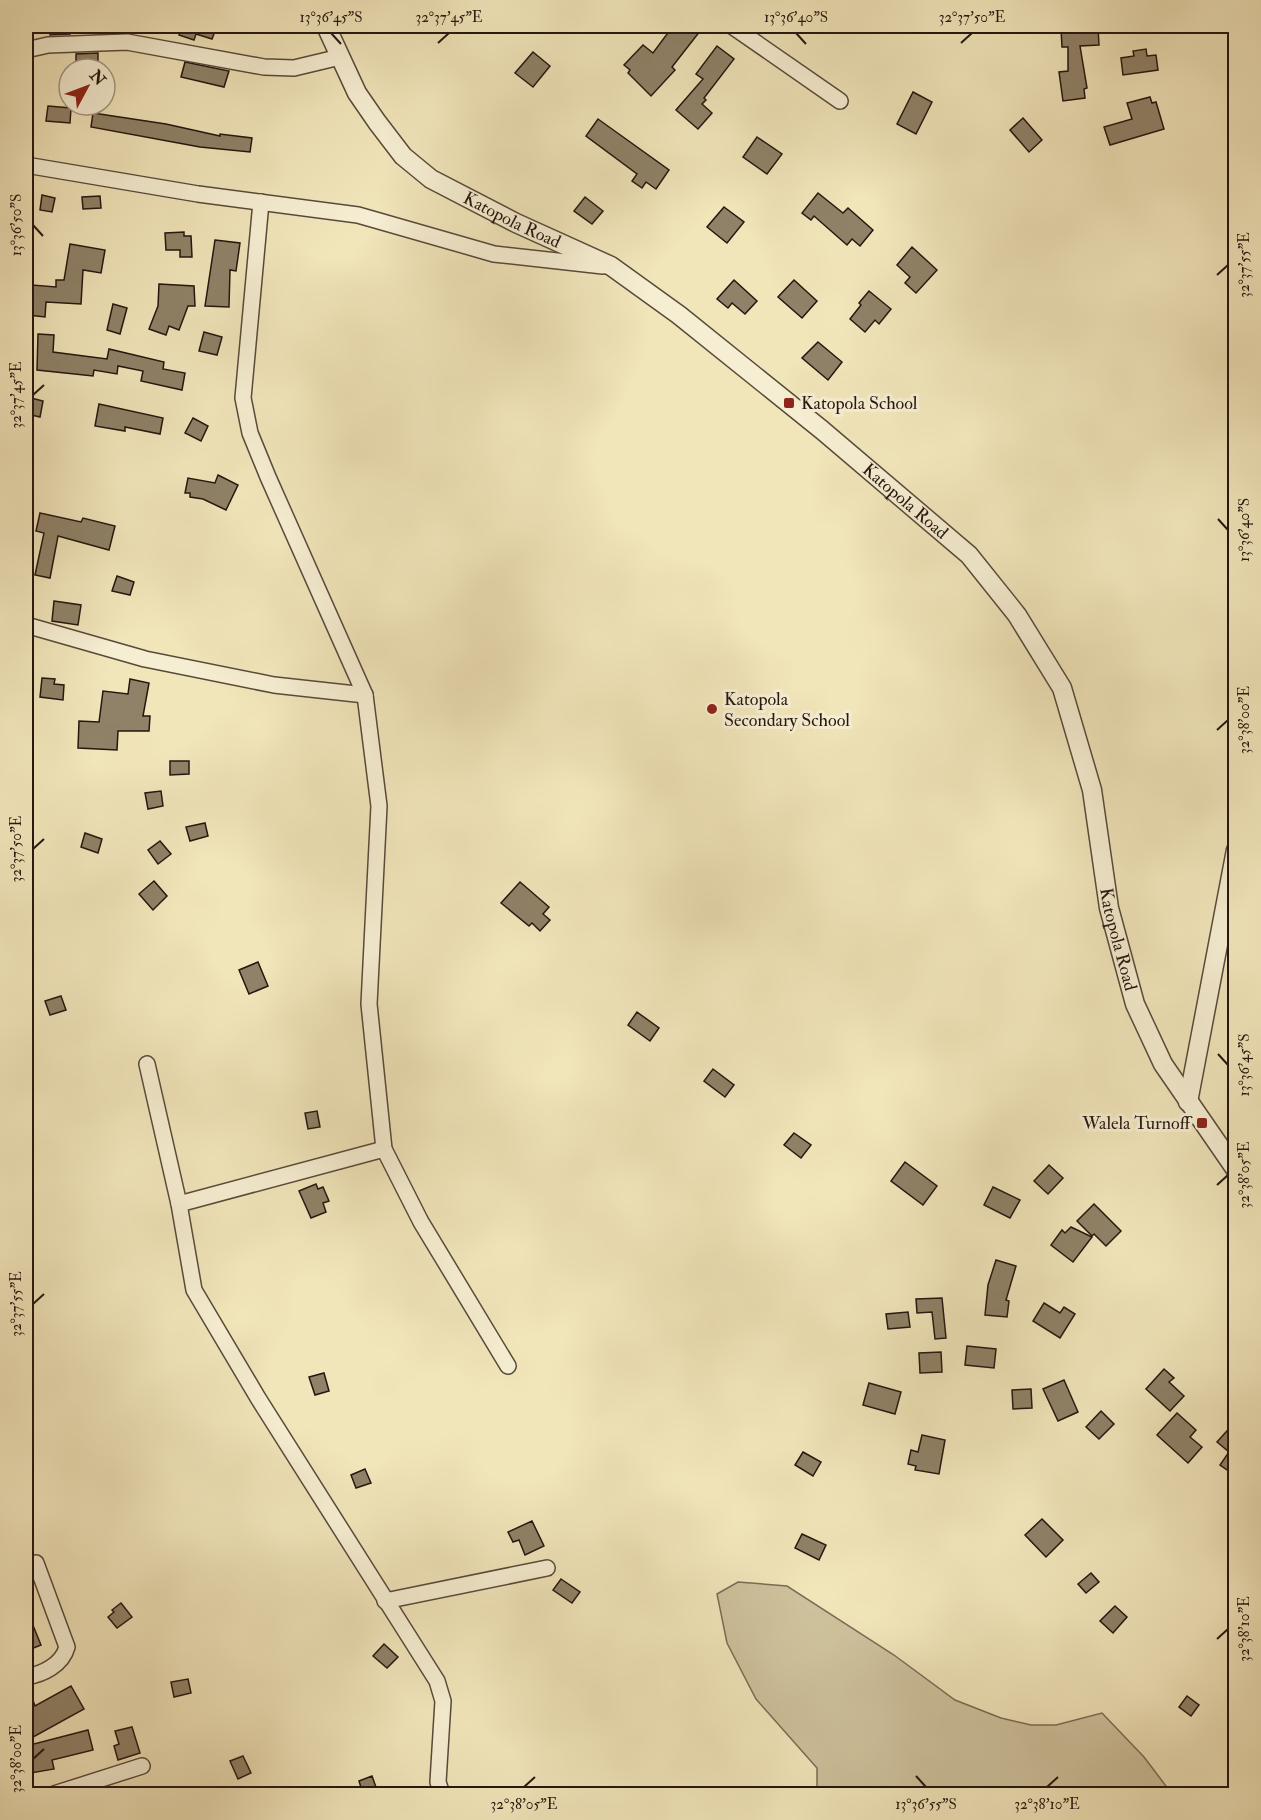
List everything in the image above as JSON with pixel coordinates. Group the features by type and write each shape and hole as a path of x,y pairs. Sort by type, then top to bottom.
{"street":[{"name":"Katopola Road","path":"326,26 357,93 403,156 431,179 516,223 611,266 679,315 822,430 969,555 1017,615 1062,688 1092,790 1108,908 1135,1004 1163,1064 1236,1170"},
{"path":"732,26 840,101"},
{"path":"26,50 48,45 127,42 264,67 294,68 340,57"},
{"path":"26,165 198,194 358,215 494,254 611,266"},
{"path":"261,202 243,398 250,433 268,477 365,695 379,806 369,1004 384,1149 421,1222 508,1366"},
{"path":"26,625 156,661 274,685 365,695"},
{"path":"1188,1102 1236,850"},
{"path":"147,1064 179,1204 194,1290 437,1682 443,1701 438,1782 442,1794"},
{"path":"179,1204 384,1149"},
{"path":"26,1677 35,1675 60,1662 67,1647 36,1563"},
{"path":"385,1601 547,1568"},
{"path":"54,1794 142,1766"}],"shaded area":[{"path":"738,1582 787,1586 894,1655 955,1700 1001,1718 1031,1725 1056,1725 1102,1713 1144,1757 1172,1794 817,1794 817,1768 756,1699 727,1643 717,1594"}],"building":[{"path":"49,26 68,26 70,34 50,35"},
{"path":"178,26 217,26 212,39 196,34 194,40 179,35 181,29"},
{"path":"673,26 704,26 672,67 675,70 651,96 628,73 630,70 624,65 643,45 653,53"},
{"path":"1098,27 1099,45 1080,46 1087,88 1084,89 1085,98 1063,101 1059,72 1068,71 1068,47 1062,47 1061,29"},
{"path":"717,46 734,59 704,98 706,100 702,104 712,113 698,129 676,110 703,79 696,74"},
{"path":"1146,49 1147,56 1156,55 1158,70 1123,75 1121,58 1134,56 1133,51"},
{"path":"533,52 550,66 533,87 515,73"},
{"path":"98,53 98,57 76,57 76,54"},
{"path":"185,62 229,71 224,87 181,77"},
{"path":"913,92 932,102 916,134 897,124"},
{"path":"1150,97 1152,103 1156,102 1164,129 1110,145 1104,127 1132,119 1127,103"},
{"path":"48,106 57,107 57,117 70,117 70,123 46,121"},
{"path":"92,117 117,117 166,124 220,136 220,134 252,138 250,152 200,147 91,127"},
{"path":"1023,118 1042,140 1029,152 1010,130"},
{"path":"598,119 669,170 656,189 646,182 642,188 632,181 637,174 586,136"},
{"path":"757,137 782,154 767,174 743,157"},
{"path":"818,193 843,213 848,208 873,230 860,246 852,239 847,245 814,216 811,220 802,213"},
{"path":"42,195 55,198 52,212 40,210"},
{"path":"100,196 101,208 83,209 82,197"},
{"path":"585,197 603,211 592,224 574,211"},
{"path":"724,207 744,222 727,243 707,227"},
{"path":"184,232 184,236 191,236 192,257 180,257 180,250 166,250 165,233"},
{"path":"215,240 240,243 236,271 230,270 229,307 205,306"},
{"path":"70,244 105,250 101,273 83,270 81,304 46,302 45,317 28,315 26,294 31,294 32,285 56,287 56,280 64,280"},
{"path":"912,247 937,270 916,293 905,283 910,277 897,265"},
{"path":"734,280 757,301 745,314 732,303 728,308 717,299"},
{"path":"794,280 817,301 802,318 778,297"},
{"path":"159,284 194,286 195,306 188,306 179,330 169,326 166,335 149,329 158,306"},
{"path":"869,291 891,309 879,324 875,320 865,332 850,319"},
{"path":"113,304 127,308 120,334 107,330"},
{"path":"204,332 222,337 217,355 199,351"},
{"path":"38,334 54,335 53,352 107,359 109,349 164,362 163,369 185,373 182,390 141,381 143,371 118,366 117,374 94,370 93,376 37,370"},
{"path":"818,342 842,362 828,380 802,358"},
{"path":"31,398 43,401 40,417 27,414"},
{"path":"99,404 163,418 160,434 125,427 125,431 95,426"},
{"path":"193,418 208,426 201,441 185,433"},
{"path":"218,475 238,485 226,510 203,499 190,497 190,493 185,493 188,478 215,483"},
{"path":"40,513 81,522 83,518 115,526 109,550 58,536 50,578 35,575 44,533 36,531"},
{"path":"117,576 134,582 130,595 112,591"},
{"path":"54,601 81,605 78,625 52,621"},
{"path":"42,678 55,679 54,684 64,685 63,700 40,697"},
{"path":"130,679 149,683 143,716 150,716 149,731 118,731 117,750 78,748 79,721 99,722 103,691 128,694"},
{"path":"170,761 189,761 189,774 170,775"},
{"path":"161,791 163,806 148,809 145,793"},
{"path":"205,823 208,836 190,841 186,827"},
{"path":"85,833 102,839 98,853 81,847"},
{"path":"160,841 171,854 158,864 148,850"},
{"path":"154,881 167,896 153,910 139,894"},
{"path":"520,882 549,907 543,914 550,920 540,931 532,923 529,926 501,903"},
{"path":"258,962 268,986 249,994 239,970"},
{"path":"61,996 66,1010 50,1015 45,1001"},
{"path":"637,1012 659,1028 650,1041 628,1025"},
{"path":"713,1069 734,1085 725,1097 704,1081"},
{"path":"317,1111 320,1127 308,1129 305,1113"},
{"path":"794,1133 811,1145 801,1158 784,1145"},
{"path":"905,1162 937,1186 923,1205 891,1181"},
{"path":"1049,1165 1063,1178 1048,1194 1034,1181"},
{"path":"316,1184 318,1189 323,1187 329,1201 323,1203 326,1212 311,1218 299,1191"},
{"path":"993,1187 1020,1200 1010,1218 984,1205"},
{"path":"1094,1204 1121,1231 1106,1246 1077,1221"},
{"path":"1071,1227 1092,1237 1073,1262 1051,1245 1062,1230 1065,1233"},
{"path":"996,1260 1016,1266 1006,1300 1009,1301 1007,1317 985,1315 988,1285"},
{"path":"942,1298 946,1338 935,1339 932,1312 917,1313 916,1299"},
{"path":"1044,1303 1060,1313 1064,1307 1075,1314 1060,1338 1033,1321"},
{"path":"908,1312 910,1327 888,1329 886,1314"},
{"path":"967,1346 996,1349 994,1368 965,1365"},
{"path":"941,1352 942,1372 920,1373 919,1353"},
{"path":"1164,1369 1174,1378 1169,1382 1184,1396 1170,1411 1146,1389"},
{"path":"324,1373 329,1391 315,1395 309,1377"},
{"path":"1064,1380 1078,1412 1058,1421 1043,1389"},
{"path":"869,1383 901,1392 895,1414 863,1405"},
{"path":"1031,1389 1032,1408 1013,1409 1012,1390"},
{"path":"1101,1411 1114,1424 1099,1439 1086,1427"},
{"path":"1177,1413 1196,1430 1190,1437 1202,1447 1188,1463 1157,1435"},
{"path":"1236,1421 1236,1476 1220,1465 1229,1452 1217,1442"},
{"path":"922,1435 945,1440 939,1474 915,1470 916,1466 908,1464 911,1450 918,1452"},
{"path":"803,1452 821,1462 813,1476 795,1465"},
{"path":"365,1469 371,1483 356,1488 351,1475"},
{"path":"1042,1519 1063,1540 1046,1557 1025,1535"},
{"path":"532,1521 544,1546 525,1555 519,1540 513,1542 508,1532"},
{"path":"802,1534 826,1545 819,1560 795,1548"},
{"path":"1091,1573 1099,1582 1086,1593 1078,1584"},
{"path":"561,1579 580,1592 572,1603 553,1590"},
{"path":"121,1603 132,1617 117,1628 108,1617 114,1612 112,1610"},
{"path":"1115,1606 1127,1617 1113,1633 1100,1621"},
{"path":"26,1608 41,1645 26,1651"},
{"path":"384,1644 398,1657 387,1668 373,1656"},
{"path":"188,1679 191,1693 174,1697 171,1682"},
{"path":"26,1686 28,1686 35,1706 71,1686 84,1709 26,1741"},
{"path":"1187,1696 1199,1705 1191,1716 1179,1707"},
{"path":"132,1727 140,1753 118,1760 114,1746 119,1744 115,1731"},
{"path":"88,1730 93,1750 52,1760 54,1769 31,1773 26,1746"},
{"path":"243,1756 251,1773 238,1779 230,1761"},
{"path":"372,1776 377,1790 363,1794 359,1781"}],"place":[{"name":"Katopola School","path":"789,403"},
{"name":"Katopola Secondary School","path":"712,709"},
{"name":"Walela Turnoff","path":"1202,1123"}]}
